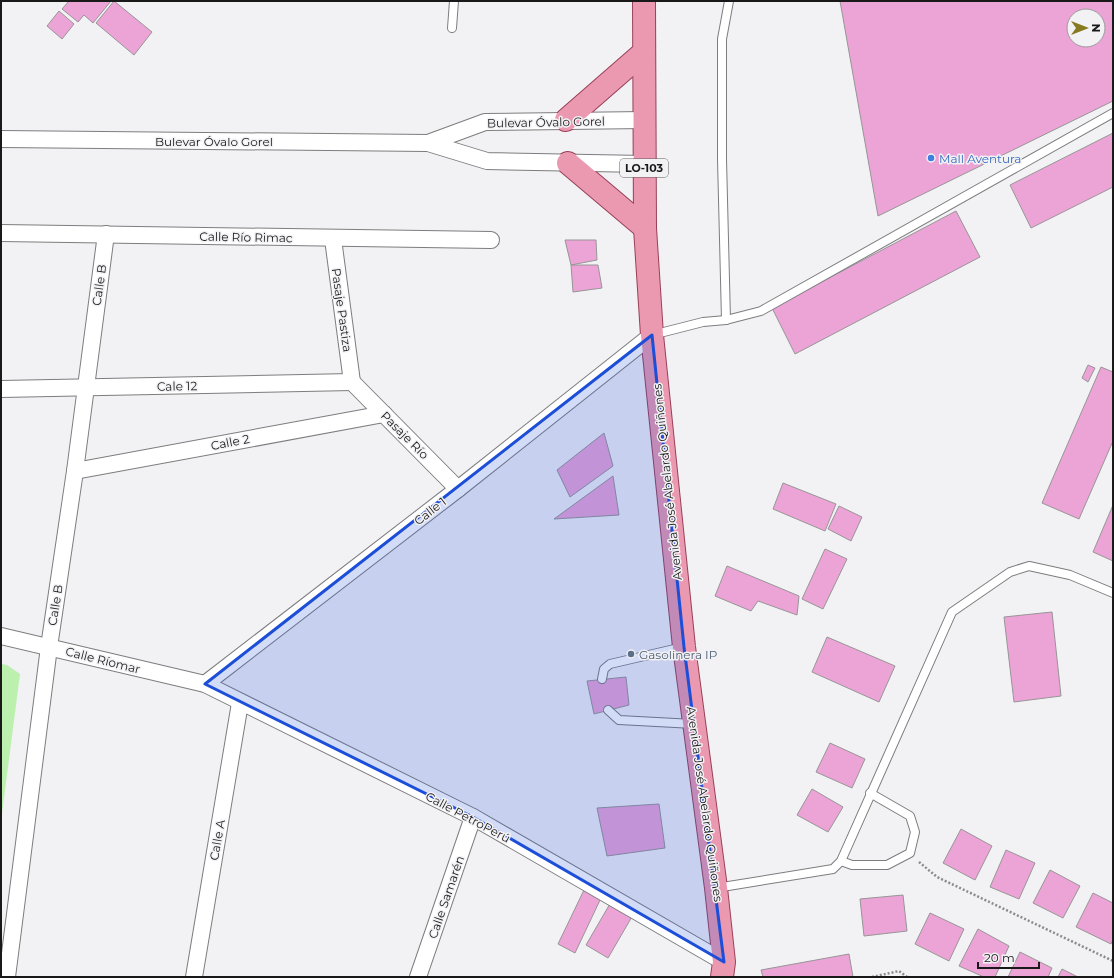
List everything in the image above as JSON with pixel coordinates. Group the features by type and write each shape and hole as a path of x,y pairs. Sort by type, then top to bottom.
{"main road":[{"name":"Avenida José Abelardo Quiñones","path":"644,1 645,228 652,335 684,647 726,972"},
{"path":"566,120 644,52"},
{"path":"568,163 645,228"}],"street":[{"name":"Bulevar Óvalo Gorel","path":"428,143 485,122 644,120"},
{"name":"Bulevar Óvalo Gorel","path":"1,139 428,143 487,161 644,164"},
{"name":"Calle Río Rimac","path":"1,233 333,239 491,240"},
{"name":"Calle B","path":"7,977 49,647 76,470 106,234"},
{"name":"Pasaje Pastiza","path":"333,239 352,382"},
{"name":"Calle 1","path":"205,684 458,489 652,335"},
{"name":"Cale 12","path":"1,389 352,382"},
{"name":"Pasaje Río","path":"352,382 458,489"},
{"name":"Calle 2","path":"76,470 384,414"},
{"name":"Calle Ríomar","path":"1,636 205,684"},
{"name":"Calle PetroPerú","path":"205,684 240,703 473,817 726,972"},
{"name":"Calle A","path":"194,977 240,703"},
{"name":"Calle Samarén","path":"418,977 473,817"}],"lane":[{"path":"452,28 454,1"},
{"path":"726,320 722,183 722,39 729,1"},
{"path":"652,335 703,322 726,320 761,311 1113,113"},
{"path":"716,888 833,869 841,861 952,612 1010,572 1029,566 1070,575 1113,593"},
{"path":"602,679 604,669 610,664 684,647"},
{"path":"608,710 619,720 628,722 694,724"},
{"path":"841,861 852,865 887,865 910,853 916,832 910,816 870,793"}],"path":[{"path":"910,853 937,877 1113,961"},
{"path":"872,977 899,971 907,977"}],"highlighted area":[{"path":"652,335 684,647 724,962 473,817 205,684"}],"green space":[{"path":"1,664 7,665 20,674 1,821"}],"building":[{"path":"69,1 111,1 93,23 84,15 78,22 62,9"},
{"path":"114,1 152,32 134,55 96,23"},
{"name":"Mall Aventura","path":"840,1 1113,1 1113,101 878,216"},
{"path":"59,11 74,24 62,39 47,26"},
{"path":"1113,133 1113,187 1031,228 1010,185"},
{"path":"956,211 980,257 795,354 772,308"},
{"path":"565,240 596,240 597,260 571,265"},
{"path":"571,265 598,265 602,288 573,292"},
{"path":"1088,365 1095,368 1088,382 1082,378"},
{"path":"1101,367 1113,372 1113,441 1079,519 1042,503"},
{"path":"604,433 613,466 570,497 557,470"},
{"path":"613,476 619,515 554,519"},
{"path":"783,483 836,504 825,531 773,509"},
{"path":"1113,505 1113,561 1093,552"},
{"path":"839,506 862,517 851,541 828,529"},
{"path":"825,549 847,559 823,609 802,599"},
{"path":"727,566 799,596 797,615 758,601 751,611 715,596"},
{"path":"1052,612 1061,696 1014,702 1004,617"},
{"path":"827,637 895,666 879,702 812,672"},
{"path":"626,677 629,705 594,714 587,681"},
{"path":"830,743 865,759 852,788 816,772"},
{"path":"812,789 843,807 828,832 797,815"},
{"path":"659,804 665,848 607,856 597,808"},
{"path":"961,829 992,846 975,880 943,863"},
{"path":"1006,850 1035,863 1019,899 990,887"},
{"path":"1050,870 1080,886 1063,918 1033,903"},
{"path":"584,890 601,898 575,953 558,944"},
{"path":"1093,893 1113,903 1113,939 1111,944 1076,927"},
{"path":"903,895 907,931 864,936 860,899"},
{"path":"611,902 633,915 608,958 586,945"},
{"path":"930,913 964,929 949,961 915,944"},
{"path":"978,929 1009,946 995,977 984,977 959,966"},
{"path":"1020,952 1052,968 1048,977 1008,977"},
{"path":"849,954 853,977 763,977 761,970"},
{"path":"1062,969 1078,977 1058,977"}],"place":[{"name":"Mall Aventura","path":"931,158"},
{"name":"Gasolinera IP","path":"631,654"}]}
